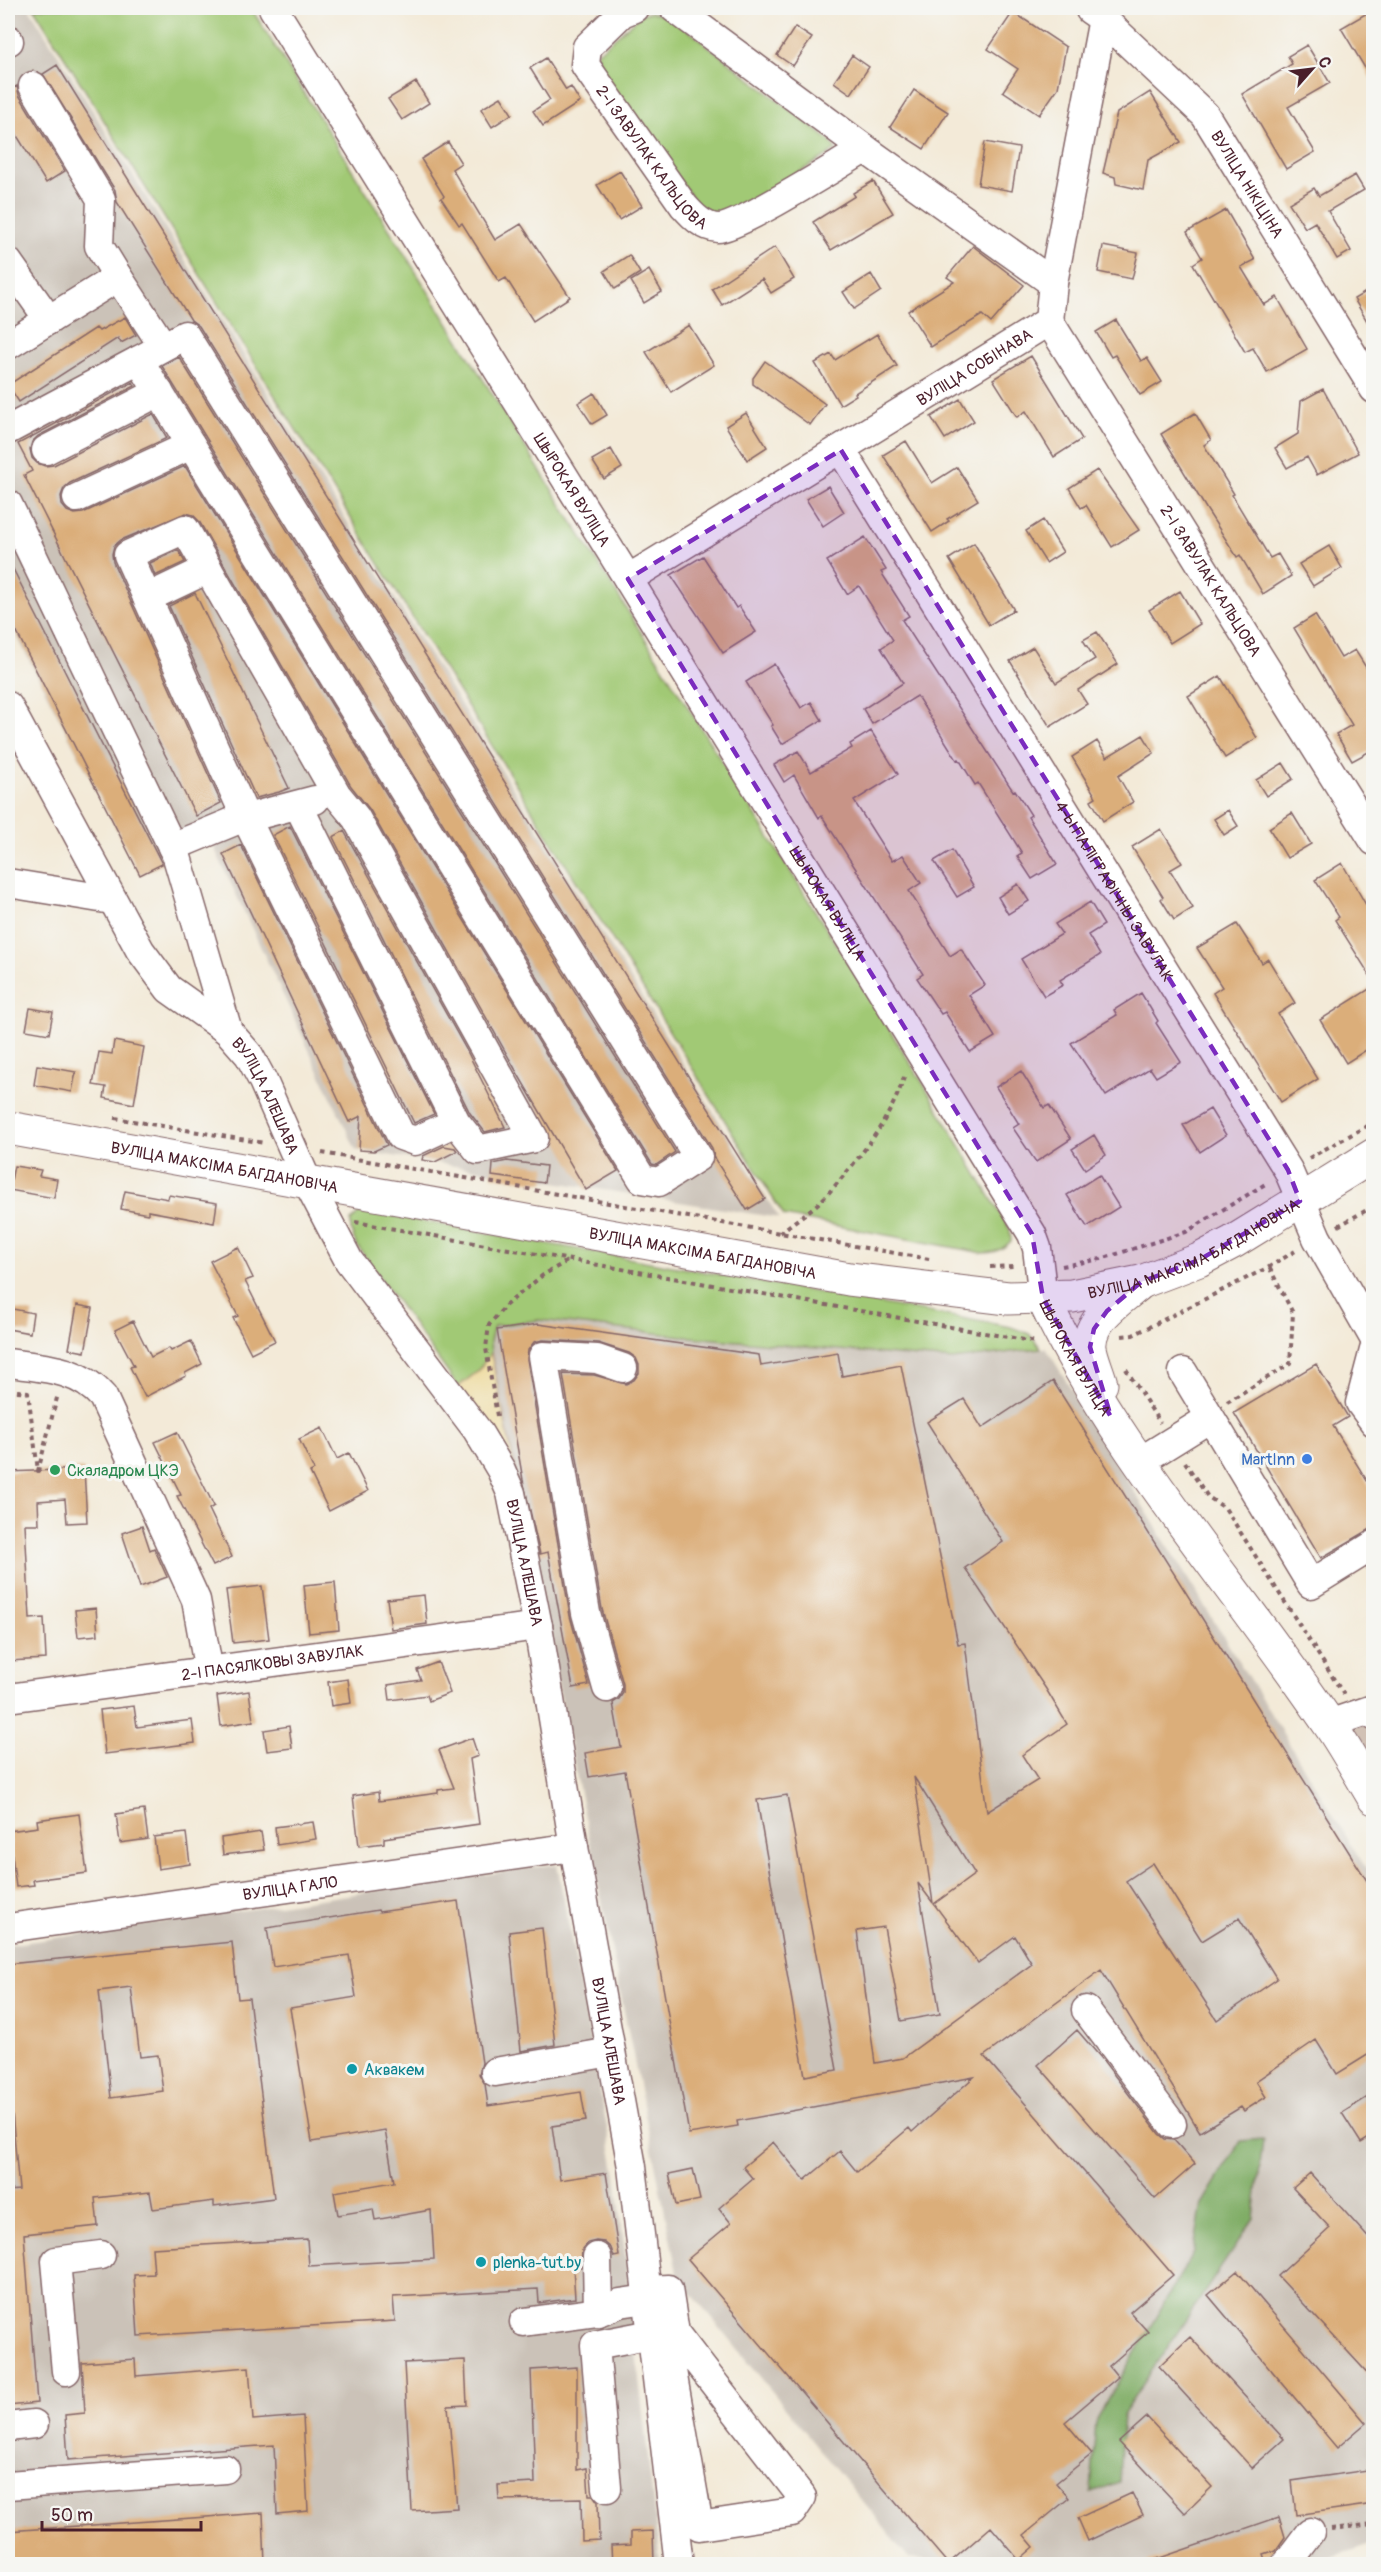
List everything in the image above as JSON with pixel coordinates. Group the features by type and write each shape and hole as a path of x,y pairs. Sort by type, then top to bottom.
{"main road":[{"name":"ВУЛІЦА МАКСІМА БАГДАНОВІЧА","path":"8,1128 849,1279 976,1295 1041,1282 1072,1296 1140,1282 1198,1260 1374,1155"},
{"name":"ШЫРОКАЯ ВУЛІЦА","path":"1041,1282 1062,1338 1140,1462 1361,1717 1374,1797"},
{"path":"1111,1417 1090,1347 1094,1329 1107,1311 1140,1282"}],"street":[{"name":"ШЫРОКАЯ ВУЛІЦА","path":"273,8 1032,1234 1037,1248 1041,1282"},
{"name":"2-І ЗАВУЛАК КАЛЬЦОВА","path":"634,8 622,14 586,47 585,65 684,206 703,224 718,228 745,218 865,149"},
{"path":"674,8 865,149 1053,283"},
{"name":"ВУЛІЦА СОБІНАВА","path":"628,579 1049,321 1053,283 1098,11"},
{"name":"ВУЛІЦА НІКІЦІНА","path":"1098,11 1205,115 1374,389"},
{"path":"8,430 151,353 185,335 698,1157 658,1182 642,1179 159,392 151,353 118,278 99,246 101,199 33,86"},
{"path":"8,262 49,320"},
{"path":"8,345 118,278"},
{"name":"2-І ЗАВУЛАК КАЛЬЦОВА","path":"1049,321 1374,841"},
{"path":"45,450 159,392"},
{"path":"77,498 191,445"},
{"name":"4-Ы ПАЛІГРАФІЧНЫ ЗАВУЛАК","path":"841,450 1288,1170 1317,1238 1374,1338"},
{"path":"8,504 172,847 228,1031"},
{"path":"298,805 456,1122 478,1150 534,1138 357,818 337,795 185,529 128,555 246,818 401,1136 415,1141 456,1122"},
{"path":"147,598 208,569"},
{"name":"ВУЛІЦА АЛЕШАВА","path":"8,706 140,950 169,989 228,1031 241,1044 256,1066 291,1148 323,1215 349,1261 477,1430 501,1470 517,1514 632,2167 647,2295 663,2334 679,2565"},
{"path":"172,847 246,818 337,795"},
{"path":"8,883 112,900"},
{"path":"1374,1350 1360,1403 1374,1422"},
{"path":"607,1688 586,1613 543,1356 597,1359 623,1368"},
{"path":"8,1362 64,1371 80,1377 104,1398 196,1600 209,1672"},
{"path":"1183,1372 1311,1584 1374,1545"},
{"path":"1140,1462 1210,1418"},
{"name":"2-І ПАСЯЛКОВЫ ЗАВУЛАК","path":"8,1698 538,1626"},
{"name":"ВУЛІЦА ГАЛО","path":"8,1928 574,1847"},
{"path":"1086,2010 1172,2124"},
{"path":"495,2072 611,2052"},
{"path":"66,2371 56,2260 101,2255"},
{"path":"597,2257 598,2312"},
{"path":"524,2322 598,2312 647,2295"},
{"path":"663,2334 802,2497 792,2512 699,2526 667,2342 663,2334"},
{"path":"607,2488 595,2345 663,2334"},
{"path":"8,2485 225,2469"},
{"path":"1286,2565 1310,2532"}],"path":[{"path":"779,1233 823,1199 870,1141 900,1091 915,1044"},
{"path":"114,1117 939,1261"},
{"path":"984,1267 1041,1282 1069,1266 1101,1259 1186,1232 1288,1170 1374,1122"},
{"path":"1115,1337 1133,1335 1269,1267 1374,1206"},
{"path":"323,1215 1037,1342"},
{"path":"499,1425 486,1348 489,1325 506,1305 543,1275 569,1260"},
{"path":"1210,1418 1214,1410 1290,1364 1293,1313 1269,1267"},
{"path":"1120,1360 1208,1497 1225,1508 1361,1717"},
{"path":"8,1390 28,1392 38,1471 64,1371"},
{"path":"1310,2532 1374,2524"}],"highlighted area":[{"path":"841,450 1288,1170 1300,1201 1199,1260 1141,1282 1107,1311 1094,1329 1090,1347 1111,1417 1043,1298 1032,1234 628,579"}],"shaded area":[{"path":"8,8 29,8 779,1218 356,1150 211,841 140,875 8,619"},
{"path":"539,1320 692,1337 952,1360 1046,1348 1373,1880 1373,2543 1312,2564 988,2564 909,2558 678,2277 491,1353 490,1341 494,1326"},
{"path":"557,1864 616,2175 660,2564 8,2564 8,1945"}],"green space":[{"path":"34,8 251,8 924,1085 1010,1230 1011,1241 1005,1247 995,1252 983,1253 784,1216"},
{"path":"651,12 671,17 830,141 836,150 724,218 701,210 601,73 597,53 642,14"},
{"path":"366,1211 1011,1327 1029,1334 1041,1348 953,1360 692,1337 539,1320 494,1326 490,1341 491,1353 477,1372 458,1387 356,1244 351,1230 351,1221 358,1214"},
{"path":"1263,2139 1254,2218 1123,2414 1119,2482 1091,2492 1096,2420 1193,2253 1202,2204 1240,2141"}],"sand":[{"path":"491,1353 516,1474 458,1387 477,1372"}],"building":[{"path":"1374,9 1374,83 1341,28"},
{"path":"1013,12 1066,47 1058,88 1039,115 1003,91 1018,69 988,49"},
{"path":"795,27 812,38 793,66 777,55"},
{"path":"1307,45 1330,83 1288,107 1315,152 1286,169 1242,94 1292,64 1288,56"},
{"path":"852,55 869,67 851,94 834,82"},
{"path":"546,58 566,90 571,87 580,102 543,126 533,111 550,100 530,68"},
{"path":"57,65 765,1199 747,1210 714,1158 712,1148 199,326 191,320 117,202 115,190 43,74"},
{"path":"416,82 429,103 402,120 388,99"},
{"path":"17,86 19,95 65,171 46,183 8,121 8,91"},
{"path":"914,90 948,112 924,149 890,127"},
{"path":"1150,92 1181,142 1148,160 1143,190 1116,184 1115,177 1103,173 1117,113"},
{"path":"501,97 512,114 492,127 481,109"},
{"path":"448,142 461,163 452,169 495,240 521,224 570,297 533,321 506,278 499,282 462,223 459,225 441,198 444,196 421,159"},
{"path":"985,142 1019,148 1012,191 978,185"},
{"path":"620,171 642,206 619,220 597,185"},
{"path":"1355,175 1364,190 1328,211 1351,251 1337,259 1315,222 1305,228 1289,203 1314,188 1319,196"},
{"path":"873,181 893,213 831,250 813,222 855,196 853,193"},
{"path":"1226,210 1255,260 1241,267 1264,305 1277,297 1307,349 1267,372 1253,348 1245,352 1193,264 1202,258 1187,232"},
{"path":"973,246 1024,285 991,323 982,315 931,347 908,311 954,282 947,277"},
{"path":"1103,246 1138,253 1132,279 1098,272"},
{"path":"775,247 794,279 771,293 762,279 722,305 712,289"},
{"path":"629,255 640,273 615,289 604,271"},
{"path":"649,270 662,292 644,303 631,281"},
{"path":"871,274 881,291 854,309 843,292"},
{"path":"1374,287 1374,333 1354,299"},
{"path":"125,317 136,335 121,343 118,338 19,402 8,385 96,328 99,331"},
{"path":"1116,320 1141,361 1147,358 1162,382 1140,395 1115,355 1111,357 1096,332"},
{"path":"689,325 714,365 671,392 646,352"},
{"path":"877,334 897,366 840,405 815,363 831,354 835,360"},
{"path":"1031,356 1082,439 1054,457 1026,411 1017,417 993,379"},
{"path":"179,357 675,1152 656,1165 652,1164 162,366"},
{"path":"765,361 825,404 810,425 753,384 753,378"},
{"path":"133,382 135,386 38,436 32,442 30,449 32,458 45,466 54,465 153,414 167,438 70,483 64,488 61,496 62,505 67,511 75,514 83,513 185,466 618,1171 586,1190 519,1076 370,810 351,786 199,521 193,515 186,513 121,540 114,546 112,554 113,562 221,803 196,816 24,475 32,471 18,444"},
{"path":"1323,389 1358,453 1317,475 1307,457 1287,468 1275,448 1298,434 1301,401"},
{"path":"594,393 607,415 592,424 578,403"},
{"path":"960,399 974,421 945,439 931,417"},
{"path":"746,413 767,447 747,460 726,426"},
{"path":"1195,413 1211,440 1204,445 1234,494 1232,495 1270,558 1278,554 1291,576 1263,594 1240,555 1237,557 1207,510 1161,434"},
{"path":"906,441 932,483 957,467 978,500 947,519 949,521 932,532 883,455"},
{"path":"611,449 622,468 604,479 592,460"},
{"path":"1097,470 1139,530 1112,547 1086,505 1081,508 1069,488"},
{"path":"828,486 844,512 823,526 806,499"},
{"path":"1043,520 1063,552 1046,563 1026,531"},
{"path":"865,537 886,570 881,572 909,616 902,620 1031,815 1028,817 1057,864 1032,879 1017,856 1022,853 978,783 975,785 959,759 957,760 917,696 872,724 863,709 903,683 881,648 893,640 859,586 847,594 827,561"},
{"path":"974,543 1014,610 989,625 949,559"},
{"path":"1329,546 1342,568 1313,586 1299,564"},
{"path":"178,550 185,562 155,576 150,563"},
{"path":"703,556 736,608 739,606 756,632 723,653 671,575"},
{"path":"8,559 162,864 140,875 8,615"},
{"path":"1180,591 1200,624 1170,643 1149,610"},
{"path":"195,593 289,788 256,798 169,606"},
{"path":"1315,615 1341,658 1355,650 1374,680 1374,749 1352,761 1336,734 1352,725 1294,628"},
{"path":"1097,632 1118,664 1078,690 1087,704 1050,727 1010,661 1033,647 1056,683 1095,659 1083,640"},
{"path":"774,664 801,708 811,702 822,720 782,744 746,682"},
{"path":"1220,676 1257,738 1225,758 1188,696"},
{"path":"871,731 898,774 854,801 892,861 903,855 921,883 909,891 950,956 961,949 985,985 969,995 995,1037 970,1052 945,1012 941,1014 917,978 923,974 822,816 819,818 794,775 784,782 774,765 798,751 811,772 852,748 850,744"},
{"path":"1143,735 1154,753 1118,776 1133,802 1103,821 1091,800 1096,797 1072,757 1097,741 1107,757"},
{"path":"1283,763 1293,779 1266,796 1256,780"},
{"path":"1228,810 1238,826 1224,835 1214,819"},
{"path":"1292,813 1311,844 1287,858 1269,828"},
{"path":"290,826 434,1114 414,1123 273,835"},
{"path":"1161,829 1182,863 1170,870 1193,908 1174,920 1161,899 1163,897 1132,847"},
{"path":"344,831 468,1053 505,1127 485,1132 470,1113 333,837"},
{"path":"241,845 387,1145 374,1151 359,1150 361,1116 349,1122 223,854"},
{"path":"952,850 974,887 957,897 934,861"},
{"path":"1342,863 1374,919 1374,982 1335,920 1339,917 1315,880"},
{"path":"1018,884 1029,901 1008,914 998,897"},
{"path":"1090,902 1104,925 1088,935 1100,955 1060,980 1063,985 1044,996 1021,959 1062,934 1055,924"},
{"path":"1237,924 1262,963 1268,959 1295,1003 1278,1014 1318,1079 1281,1102 1213,993 1222,987 1197,948"},
{"path":"1374,986 1374,1045 1346,1063 1320,1020"},
{"path":"1141,993 1158,1021 1156,1023 1181,1062 1156,1077 1150,1068 1106,1096 1071,1043 1117,1015 1114,1010"},
{"path":"30,1008 53,1012 49,1034 26,1030"},
{"path":"114,1041 144,1047 134,1104 104,1098 106,1087 93,1085 99,1052 112,1054"},
{"path":"37,1065 76,1072 72,1092 34,1085"},
{"path":"1021,1071 1044,1108 1049,1105 1071,1139 1036,1162 1013,1128 1019,1124 996,1087"},
{"path":"1210,1109 1226,1135 1200,1152 1183,1125"},
{"path":"1094,1135 1106,1155 1085,1169 1072,1149"},
{"path":"444,1146 455,1148 457,1151 435,1162 422,1160 423,1156"},
{"path":"507,1161 546,1166 544,1183 492,1176 493,1164"},
{"path":"14,1166 41,1170 39,1176 57,1179 54,1198 9,1190"},
{"path":"1099,1175 1119,1207 1087,1227 1067,1195"},
{"path":"125,1191 168,1199 169,1195 217,1203 214,1223 148,1211 148,1214 121,1209"},
{"path":"238,1247 253,1278 245,1281 275,1341 251,1353 233,1318 238,1316 210,1261"},
{"path":"77,1305 93,1308 85,1352 69,1349"},
{"path":"8,1308 33,1313 30,1333 8,1329"},
{"path":"133,1321 151,1357 169,1348 171,1351 191,1341 202,1364 185,1373 186,1376 145,1397 130,1367 134,1366 115,1330"},
{"path":"538,1324 759,1355 761,1366 838,1353 842,1376 901,1365 958,1644 965,1643 987,1812 1038,1780 1022,1755 1067,1724 965,1568 1003,1542 927,1422 964,1399 982,1428 1053,1381 1374,1892 1374,2051 1337,2074 1316,2040 1256,2081 1266,2097 1244,2111 1241,2107 1200,2132 1101,1970 984,2056 1173,2275 1130,2312 1148,2332 1109,2366 1118,2377 1065,2422 1092,2454 1056,2483 1069,2498 1024,2535 1034,2547 1019,2560 991,2527 948,2564 688,2259 731,2223 719,2208 753,2179 743,2167 773,2142 805,2180 840,2151 857,2172 909,2128 912,2132 974,2077 737,2121 738,2126 689,2134 625,1771 589,1777 585,1753 621,1747 613,1703 623,1693 623,1684 602,1609 563,1374 594,1375 626,1384 634,1380 639,1373 639,1365 636,1358 629,1353 598,1343 543,1340 534,1342 528,1350 527,1359 570,1616 589,1685 573,1688 548,1552 540,1554 523,1480 497,1330","holes":["914,1777 975,1874 934,1904 978,1963 1015,1936 1032,1964 903,2058 875,2063 857,1931 884,1927 901,2021 940,2014 918,1883 933,1903","787,1795 837,2070 805,2076 757,1800","1153,1863 1202,1941 1239,1918 1277,1979 1217,2020 1126,1881"]},
{"name":"MartInn","path":"1316,1364 1348,1417 1333,1426 1374,1492 1374,1527 1321,1558 1234,1413"},
{"path":"322,1428 337,1459 349,1453 368,1491 329,1511 310,1472 314,1470 299,1439"},
{"path":"177,1432 214,1506 209,1509 232,1557 213,1566 177,1496 181,1495 155,1442"},
{"path":"84,1469 87,1522 67,1523 65,1499 38,1501 39,1524 25,1524 30,1619 44,1618 46,1659 8,1661 8,1472"},
{"path":"142,1526 150,1550 154,1548 167,1577 140,1587 122,1533"},
{"path":"335,1582 339,1630 309,1633 304,1585"},
{"path":"262,1586 269,1639 233,1643 226,1590"},
{"path":"424,1595 427,1624 391,1629 387,1599"},
{"path":"96,1608 98,1635 78,1637 75,1610"},
{"path":"438,1662 450,1693 429,1701 427,1695 390,1700 388,1685 421,1680 417,1670"},
{"path":"348,1679 351,1703 331,1706 328,1682"},
{"path":"249,1691 253,1721 221,1726 217,1696"},
{"path":"134,1706 137,1727 192,1720 195,1743 105,1754 100,1710"},
{"path":"289,1726 292,1748 267,1751 264,1730"},
{"path":"472,1738 478,1756 470,1759 479,1824 384,1838 384,1843 359,1846 353,1796 378,1792 379,1801 438,1793 438,1790 454,1788 439,1750"},
{"path":"144,1810 148,1839 120,1843 116,1814"},
{"path":"79,1814 87,1873 33,1880 34,1885 16,1887 9,1831 38,1827 37,1820"},
{"path":"313,1822 316,1839 277,1845 275,1827"},
{"path":"261,1832 264,1850 223,1855 221,1838"},
{"path":"186,1833 190,1864 158,1869 154,1837"},
{"path":"458,1901 482,2063 479,2074 485,2084 488,2106 581,2092 586,2121 552,2126 560,2180 606,2173 619,2256 614,2257 611,2248 604,2242 588,2243 582,2250 581,2267 573,2267 575,2298 539,2303 538,2289 393,2297 395,2321 138,2336 134,2275 154,2274 152,2248 307,2239 309,2266 434,2259 431,2210 375,2220 373,2209 338,2215 334,2192 394,2182 385,2130 312,2142 290,2008 356,1997 349,1955 273,1967 267,1928 378,1910 379,1912"},
{"path":"542,1928 555,2045 521,2051 509,1932"},
{"path":"232,1942 238,1999 249,1998 274,2198 214,2206 214,2201 153,2209 150,2192 95,2198 98,2226 24,2234 37,2403 8,2406 8,2191 19,2190 8,2067 8,1964","holes":["131,1987 140,2057 158,2055 163,2091 111,2098 99,1991"]},
{"path":"1077,2030 1159,2134 1165,2139 1174,2140 1195,2164 1155,2199 1038,2065"},
{"path":"1374,2093 1374,2135 1361,2143 1342,2113"},
{"path":"693,2169 700,2200 676,2205 669,2174"},
{"path":"1310,2173 1374,2244 1374,2380 1278,2276 1330,2228 1293,2188"},
{"path":"1237,2271 1366,2423 1337,2448 1208,2295"},
{"path":"1190,2337 1284,2439 1252,2468 1159,2366"},
{"path":"135,2359 136,2376 249,2367 253,2420 303,2416 308,2511 277,2514 274,2445 68,2460 65,2415 85,2413 82,2363"},
{"path":"465,2360 467,2405 448,2406 457,2508 412,2511 404,2363"},
{"path":"577,2367 577,2470 587,2468 589,2495 593,2495 598,2502 599,2540 582,2541 581,2498 499,2500 498,2485 535,2483 531,2370"},
{"path":"1147,2417 1212,2487 1185,2513 1119,2442"},
{"path":"1374,2469 1374,2504 1296,2515 1292,2481"},
{"path":"1132,2493 1143,2515 1088,2541 1078,2518"},
{"path":"263,2513 265,2565 9,2565 8,2531"},
{"path":"1279,2517 1285,2537 1276,2550 1264,2554 1268,2565 1148,2565 1148,2562"},
{"path":"653,2531 654,2565 612,2565 611,2545 631,2544 631,2532"}],"tunnel":[{"path":"1364,1727 1374,1742"}],"place":[{"name":"MartInn","path":"1307,1459"},
{"name":"Скаладром ЦКЭ","path":"55,1470"},
{"name":"Аквакем","path":"352,2069"},
{"name":"plenka-tut.by","path":"481,2262"}]}
